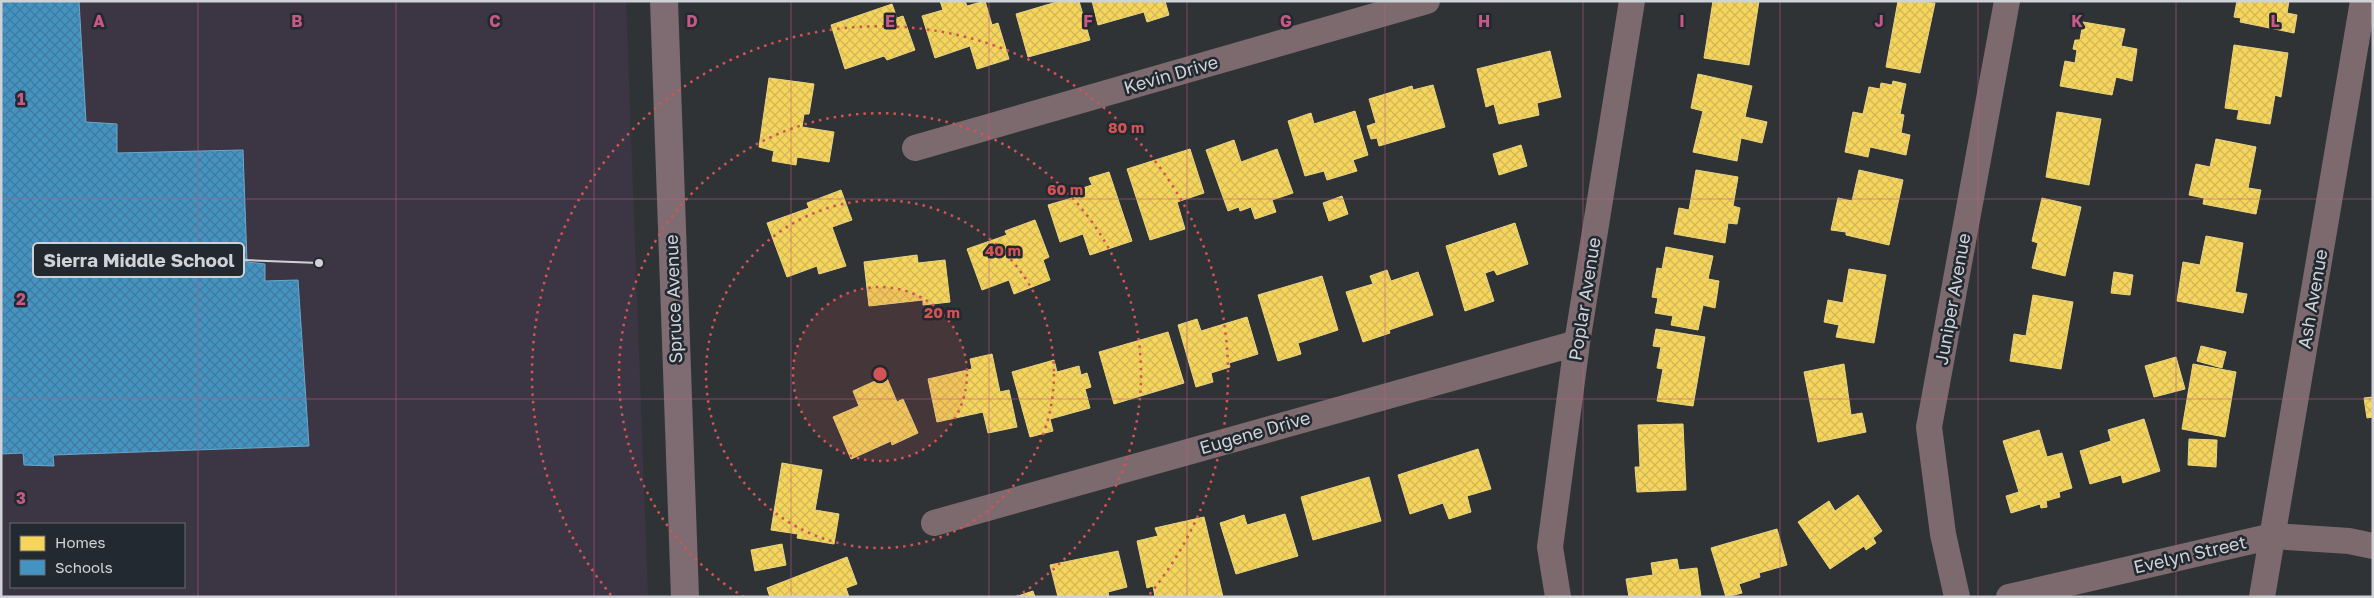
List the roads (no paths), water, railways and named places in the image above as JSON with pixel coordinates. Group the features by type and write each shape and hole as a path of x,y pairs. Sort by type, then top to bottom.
{"main road":[{"name":"Spruce Avenue","path":"664,1 685,597"}],"street":[{"name":"Kevin Drive","path":"915,148 1427,1"},
{"name":"Poplar Avenue","path":"1558,597 1550,547 1577,343 1632,1"},
{"name":"Juniper Avenue","path":"1957,597 1943,534 1930,427 2007,1"},
{"name":"Ash Avenue","path":"2262,597 2363,1"},
{"name":"Eugene Drive","path":"934,523 1577,343"},
{"name":"Evelyn Street","path":"2009,597 2273,536 2349,542 2373,546"}],"place":[{"name":"Sierra Middle School","path":"319,263"}]}
